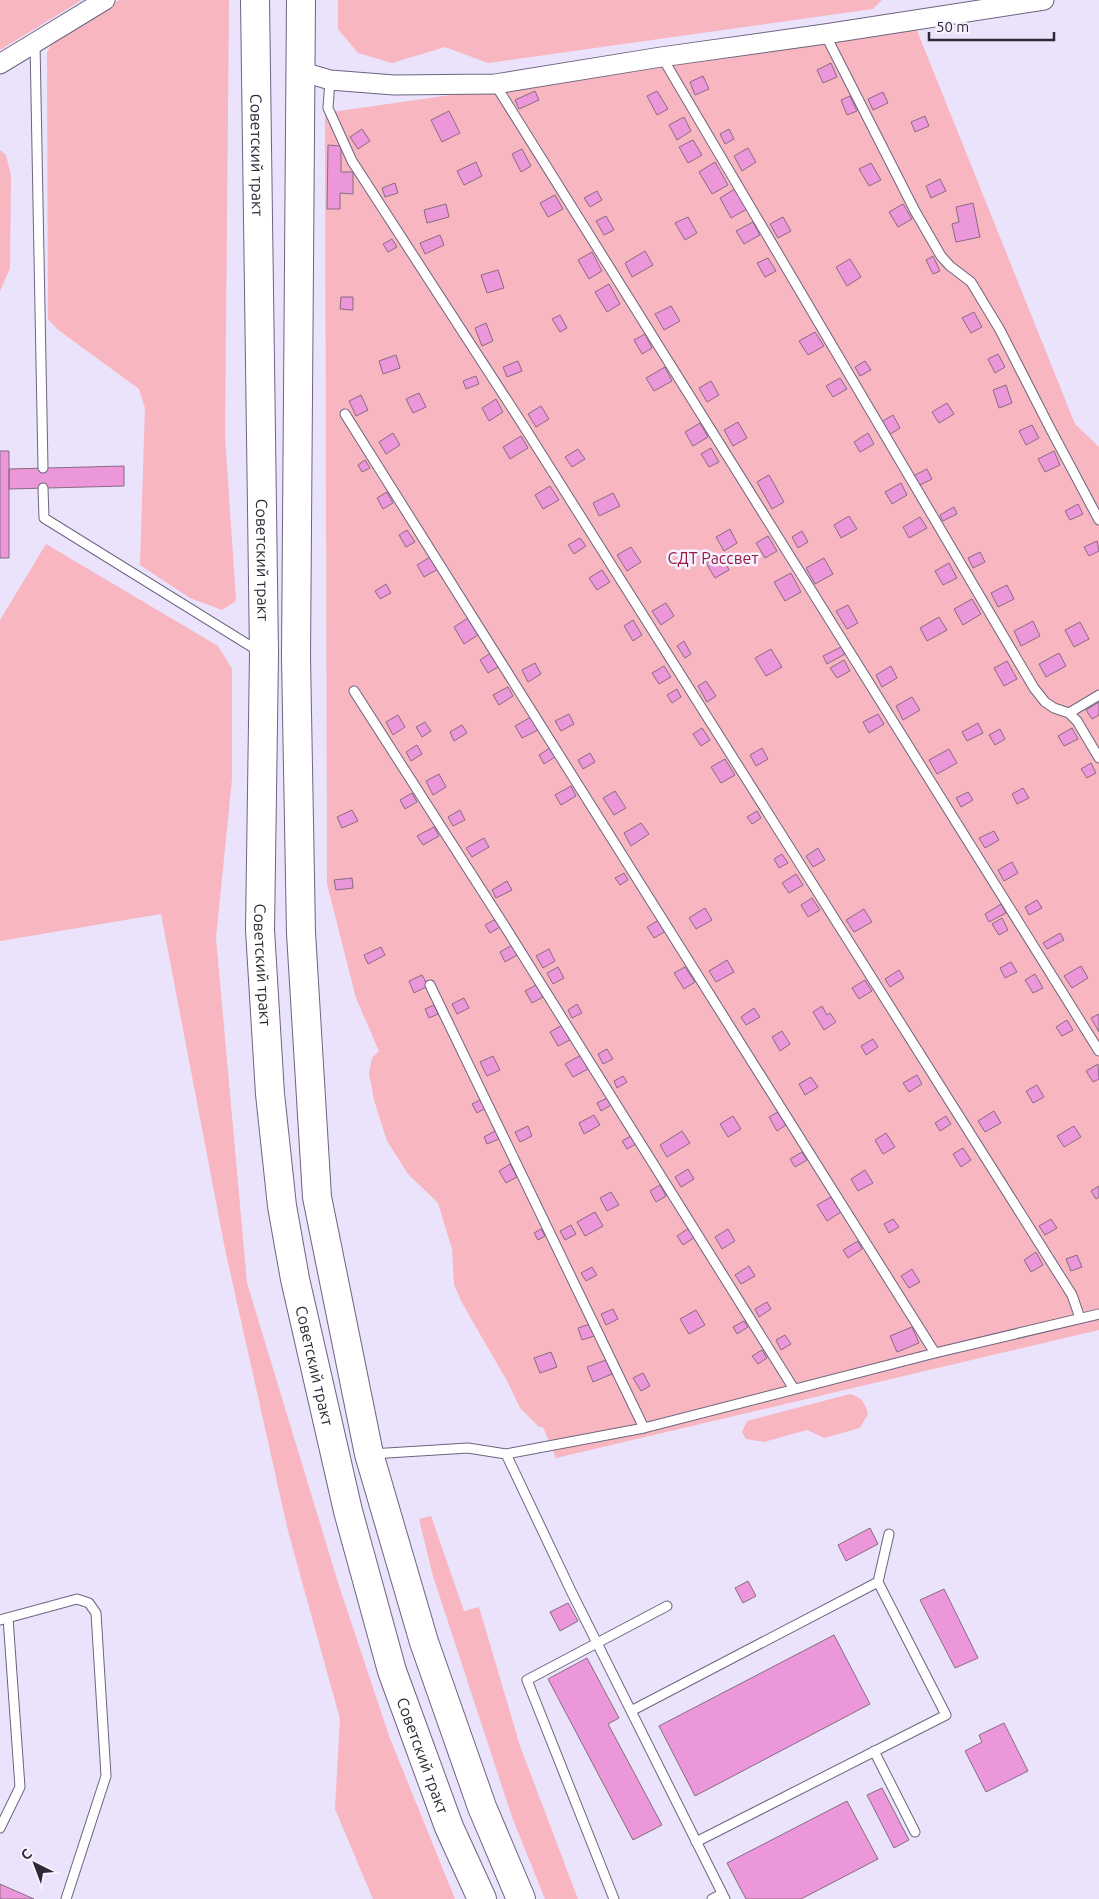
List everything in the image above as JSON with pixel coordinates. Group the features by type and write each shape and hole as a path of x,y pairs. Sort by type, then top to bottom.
{"highway":[{"name":"Советский тракт","path":"255,0 264,654 260,930 270,1094 282,1206 294,1270 348,1511 392,1671 449,1827 482,1899"},
{"name":"Советский тракт","path":"300,0 296,657 301,933 317,1197 369,1454 428,1651 482,1807 520,1899"}],"street":[{"path":"0,64 105,0"},
{"path":"300,71 330,80 394,85 495,84 661,57 1044,0"}],"lane":[{"path":"825,34 915,211 941,256 950,266 971,282 1000,330 1099,520"},
{"path":"35,42 43,468"},
{"path":"661,57 1034,688 1045,702 1054,708 1069,713 1077,721 1099,758"},
{"path":"330,80 328,108 352,161 528,433 1072,1295 1080,1318"},
{"path":"495,84 1099,1050"},
{"path":"345,414 935,1353"},
{"path":"43,488 44,518 264,654"},
{"path":"354,691 499,917 794,1389"},
{"path":"1069,713 1099,695"},
{"path":"430,985 644,1428"},
{"path":"369,1454 468,1448 506,1454 644,1428 935,1353 1099,1314"},
{"path":"506,1454 597,1644 724,1896 712,1899"},
{"path":"696,1842 946,1715 878,1582 890,1534"},
{"path":"630,1710 878,1582"},
{"path":"0,1828 20,1787 4,1619 77,1599 89,1603 96,1613 106,1776 66,1899"},
{"path":"614,1899 526,1680 668,1606"},
{"path":"874,1751 915,1832"}],"green space":[{"path":"0,0 82,0 0,50"},
{"path":"119,0 229,0 225,437 236,601 222,610 190,598 140,565 145,408 139,389 57,329 48,319 47,52 53,42"},
{"path":"338,0 882,0 873,9 488,63 445,47 392,63 358,53 338,29"},
{"name":"СДТ Рассвет","path":"916,28 1075,424 1099,447 1099,1330 556,1458 543,1427 539,1427 520,1408 507,1381 461,1301 454,1284 452,1249 438,1203 408,1174 387,1141 374,1100 369,1073 372,1058 379,1051 356,998 327,884 325,113"},
{"path":"0,150 6,155 11,176 10,268 0,291"},
{"path":"46,544 218,646 232,669 232,779 216,938 247,1283 340,1589 389,1736 455,1899 373,1899 335,1809 340,1719 288,1531 225,1249 161,914 0,941 0,620"},
{"path":"850,1394 860,1398 867,1410 868,1414 860,1428 824,1438 807,1430 764,1442 746,1439 742,1432 747,1421"},
{"path":"431,1516 464,1611 479,1607 520,1746 578,1899 545,1899 512,1817 433,1576 419,1519"}],"building":[{"path":"831,63 837,77 823,83 817,70"},
{"path":"703,76 709,89 695,95 690,82"},
{"path":"535,91 539,100 519,109 515,100"},
{"path":"657,91 668,109 657,115 647,96"},
{"path":"883,92 888,103 873,110 868,99"},
{"path":"850,96 857,111 847,115 841,100"},
{"path":"449,111 460,133 442,142 431,120"},
{"path":"925,116 929,126 915,132 911,122"},
{"path":"684,117 691,131 677,140 669,125"},
{"path":"362,129 370,141 358,149 350,137"},
{"path":"729,129 734,139 725,144 720,134"},
{"path":"693,140 702,155 688,163 679,147"},
{"path":"328,145 341,146 341,172 353,172 353,194 340,193 340,209 327,209"},
{"path":"748,148 756,162 742,171 734,156"},
{"path":"522,149 531,166 521,172 512,154"},
{"path":"476,162 482,176 464,185 457,171"},
{"path":"715,162 728,185 712,194 699,172"},
{"path":"871,163 881,180 869,186 859,169"},
{"path":"940,179 946,191 931,198 926,186"},
{"path":"395,183 398,193 385,197 382,188"},
{"path":"735,189 747,209 731,218 720,198"},
{"path":"597,191 602,200 590,207 584,198"},
{"path":"555,195 563,209 548,217 540,203"},
{"path":"973,203 980,237 956,242 952,224 959,222 956,207"},
{"path":"446,204 449,217 427,223 424,210"},
{"path":"903,204 912,219 898,227 889,212"},
{"path":"606,216 614,230 604,235 596,221"},
{"path":"688,217 697,233 685,240 675,223"},
{"path":"783,217 791,231 778,238 770,224"},
{"path":"753,222 760,235 744,244 736,231"},
{"path":"440,235 444,245 425,254 420,243"},
{"path":"392,239 397,247 388,252 383,244"},
{"path":"645,251 653,265 632,277 625,263"},
{"path":"592,252 602,271 589,279 578,260"},
{"path":"933,256 940,271 933,274 926,260"},
{"path":"768,258 776,271 765,277 757,263"},
{"path":"850,259 861,277 847,286 836,267"},
{"path":"498,270 504,288 487,293 481,275"},
{"path":"609,284 620,304 607,312 595,292"},
{"path":"341,297 353,297 353,310 340,309"},
{"path":"671,306 680,321 664,330 655,314"},
{"path":"974,312 982,327 971,333 962,318"},
{"path":"560,315 567,328 560,332 552,319"},
{"path":"486,323 493,341 482,346 475,328"},
{"path":"815,332 824,346 808,355 799,341"},
{"path":"645,334 652,348 642,354 634,340"},
{"path":"998,354 1005,367 995,373 988,359"},
{"path":"396,355 400,368 383,374 379,361"},
{"path":"518,361 522,371 507,377 503,367"},
{"path":"865,361 871,370 860,376 855,367"},
{"path":"665,367 672,381 654,391 646,378"},
{"path":"476,376 479,384 466,389 463,381"},
{"path":"840,378 847,389 833,397 826,386"},
{"path":"711,381 719,395 707,402 699,388"},
{"path":"1006,385 1012,403 999,408 993,390"},
{"path":"419,393 426,407 413,413 406,399"},
{"path":"361,395 368,410 356,416 349,401"},
{"path":"496,399 503,412 489,421 482,408"},
{"path":"947,403 954,414 939,423 932,412"},
{"path":"541,406 549,419 536,427 528,414"},
{"path":"893,415 900,428 889,435 881,422"},
{"path":"738,422 747,438 733,446 724,430"},
{"path":"700,423 708,437 693,446 685,432"},
{"path":"1032,425 1039,438 1026,445 1019,431"},
{"path":"393,433 400,445 386,454 379,442"},
{"path":"868,433 874,444 860,452 854,442"},
{"path":"521,436 528,448 510,459 503,447"},
{"path":"711,448 719,462 709,467 701,454"},
{"path":"578,449 585,459 572,467 565,457"},
{"path":"0,451 9,451 9,558 0,558"},
{"path":"1054,451 1060,465 1045,472 1038,459"},
{"path":"365,460 370,468 362,472 358,465"},
{"path":"124,466 124,486 9,489 9,469"},
{"path":"927,469 932,479 918,486 913,476"},
{"path":"769,475 784,502 772,509 757,482"},
{"path":"901,483 907,495 892,504 885,492"},
{"path":"550,486 559,500 543,509 535,495"},
{"path":"387,492 393,503 383,509 377,498"},
{"path":"613,493 620,506 599,516 593,503"},
{"path":"1078,504 1083,514 1070,520 1065,511"},
{"path":"954,507 957,514 943,521 940,515"},
{"path":"849,516 857,529 841,538 834,525"},
{"path":"920,517 927,528 909,538 903,527"},
{"path":"730,529 737,543 724,551 716,537"},
{"path":"407,530 415,542 406,547 399,535"},
{"path":"802,531 808,542 798,548 792,537"},
{"path":"768,536 777,551 765,558 756,543"},
{"path":"580,538 586,546 574,554 568,545"},
{"path":"1097,541 1099,551 1089,556 1084,547"},
{"path":"631,547 641,562 627,571 617,555"},
{"path":"980,552 985,562 973,568 968,558"},
{"path":"721,555 729,570 715,578 706,563"},
{"path":"430,557 438,569 424,577 417,565"},
{"path":"824,558 833,574 815,584 806,568"},
{"path":"949,563 957,578 943,585 935,571"},
{"path":"602,570 610,582 597,590 589,578"},
{"path":"791,573 801,592 785,601 774,582"},
{"path":"386,584 391,593 380,599 375,591"},
{"path":"1007,585 1014,599 998,607 991,593"},
{"path":"972,599 981,614 963,625 954,609"},
{"path":"666,603 674,616 661,625 652,611"},
{"path":"848,605 858,623 847,629 836,611"},
{"path":"939,617 947,630 927,641 920,628"},
{"path":"468,618 478,635 464,644 454,627"},
{"path":"633,620 642,635 633,641 624,626"},
{"path":"1033,621 1040,636 1021,646 1014,631"},
{"path":"1080,622 1089,639 1074,647 1065,630"},
{"path":"684,641 691,654 685,658 677,646"},
{"path":"841,647 845,654 827,664 823,656"},
{"path":"771,649 782,667 766,676 755,658"},
{"path":"492,652 500,666 488,673 480,660"},
{"path":"1059,653 1066,666 1046,677 1039,664"},
{"path":"844,660 850,671 837,678 830,668"},
{"path":"1007,661 1017,679 1004,686 994,668"},
{"path":"535,663 541,674 528,682 522,670"},
{"path":"664,666 671,677 659,684 652,673"},
{"path":"891,666 897,678 882,687 876,675"},
{"path":"706,681 716,696 707,702 698,686"},
{"path":"508,687 513,696 499,705 493,695"},
{"path":"677,689 681,697 672,703 667,695"},
{"path":"912,697 920,710 903,720 896,706"},
{"path":"1099,702 1099,715 1092,719 1086,710"},
{"path":"569,714 574,724 561,731 555,721"},
{"path":"878,714 884,724 869,733 863,722"},
{"path":"398,715 405,727 393,735 386,722"},
{"path":"531,717 538,730 522,738 515,726"},
{"path":"425,722 431,731 422,737 416,727"},
{"path":"978,723 983,733 967,741 962,732"},
{"path":"462,725 467,733 454,741 450,732"},
{"path":"702,728 710,740 701,746 693,734"},
{"path":"1072,728 1078,739 1064,746 1058,736"},
{"path":"1000,729 1005,739 995,745 989,735"},
{"path":"417,745 422,754 411,761 406,752"},
{"path":"550,748 555,757 544,764 539,755"},
{"path":"762,748 768,759 756,766 750,755"},
{"path":"949,749 957,763 937,774 929,760"},
{"path":"590,753 595,762 583,769 578,760"},
{"path":"725,759 735,775 721,783 711,767"},
{"path":"1091,763 1096,773 1087,778 1081,769"},
{"path":"439,774 446,787 433,795 426,781"},
{"path":"571,786 576,796 561,805 555,795"},
{"path":"1023,788 1029,798 1017,804 1012,794"},
{"path":"615,791 626,808 614,815 603,798"},
{"path":"968,792 973,800 961,807 956,798"},
{"path":"412,793 417,802 405,809 400,800"},
{"path":"352,810 358,821 342,828 337,817"},
{"path":"460,810 465,820 453,826 448,817"},
{"path":"757,811 761,818 752,824 747,817"},
{"path":"641,823 649,834 631,846 624,833"},
{"path":"434,827 439,836 423,845 417,836"},
{"path":"994,831 999,840 985,848 979,838"},
{"path":"484,838 489,847 472,857 466,848"},
{"path":"818,848 825,860 813,867 806,856"},
{"path":"782,854 788,863 779,868 774,859"},
{"path":"1012,862 1018,873 1004,881 998,870"},
{"path":"624,873 628,880 620,885 615,878"},
{"path":"796,874 803,885 789,893 782,883"},
{"path":"352,878 353,888 336,890 334,880"},
{"path":"507,881 512,890 496,898 492,890"},
{"path":"812,898 820,910 808,917 801,905"},
{"path":"1037,900 1042,908 1029,915 1025,907"},
{"path":"1001,904 1006,913 989,922 985,914"},
{"path":"705,908 712,920 696,929 689,918"},
{"path":"864,909 872,922 854,932 846,920"},
{"path":"1002,918 1008,930 999,935 992,924"},
{"path":"496,919 500,927 490,933 485,925"},
{"path":"659,920 666,931 654,938 647,927"},
{"path":"1060,933 1064,940 1047,949 1043,943"},
{"path":"512,945 517,955 505,962 500,952"},
{"path":"381,947 385,955 368,964 364,955"},
{"path":"549,949 555,961 543,968 536,956"},
{"path":"727,960 734,972 716,982 709,971"},
{"path":"1011,962 1017,972 1005,978 1000,968"},
{"path":"1081,966 1088,978 1072,988 1064,976"},
{"path":"558,967 564,978 553,984 547,973"},
{"path":"685,967 695,982 684,989 674,973"},
{"path":"899,970 904,978 890,987 885,979"},
{"path":"1035,974 1043,988 1033,993 1025,980"},
{"path":"422,975 428,986 414,993 409,981"},
{"path":"865,980 872,991 859,999 852,988"},
{"path":"536,985 543,997 532,1003 525,991"},
{"path":"464,998 469,1008 457,1014 452,1004"},
{"path":"577,1004 582,1013 572,1018 568,1010"},
{"path":"434,1005 438,1014 429,1018 425,1009"},
{"path":"822,1006 827,1015 830,1013 836,1022 824,1030 813,1012"},
{"path":"754,1008 760,1017 746,1025 741,1017"},
{"path":"1099,1014 1099,1032 1091,1018"},
{"path":"1067,1020 1073,1030 1062,1036 1056,1027"},
{"path":"562,1025 570,1040 558,1046 550,1032"},
{"path":"782,1031 790,1044 780,1051 772,1037"},
{"path":"873,1039 878,1047 866,1055 861,1046"},
{"path":"607,1049 613,1059 603,1064 598,1054"},
{"path":"581,1055 588,1069 573,1077 565,1064"},
{"path":"493,1056 500,1070 487,1076 480,1062"},
{"path":"1098,1064 1099,1079 1093,1082 1086,1071"},
{"path":"917,1075 922,1084 909,1092 903,1083"},
{"path":"623,1076 627,1082 617,1088 614,1081"},
{"path":"811,1077 818,1087 805,1095 799,1084"},
{"path":"1037,1085 1044,1097 1033,1103 1026,1091"},
{"path":"607,1098 611,1105 601,1111 597,1103"},
{"path":"482,1099 486,1108 477,1113 472,1104"},
{"path":"994,1111 1001,1123 985,1132 978,1121"},
{"path":"778,1112 786,1125 777,1131 769,1117"},
{"path":"594,1115 600,1125 584,1134 579,1123"},
{"path":"733,1116 741,1129 728,1137 720,1124"},
{"path":"946,1116 951,1124 940,1131 935,1123"},
{"path":"528,1126 532,1136 520,1142 515,1132"},
{"path":"1074,1126 1081,1137 1064,1147 1057,1136"},
{"path":"495,1131 499,1139 487,1144 484,1137"},
{"path":"682,1131 690,1143 667,1157 660,1145"},
{"path":"886,1133 895,1147 883,1154 875,1140"},
{"path":"631,1136 636,1144 627,1149 622,1141"},
{"path":"963,1148 971,1160 961,1167 953,1154"},
{"path":"802,1152 807,1160 795,1167 790,1159"},
{"path":"510,1164 517,1177 506,1183 499,1171"},
{"path":"688,1169 694,1179 681,1187 675,1177"},
{"path":"865,1170 873,1183 858,1191 851,1179"},
{"path":"660,1185 666,1196 656,1202 650,1191"},
{"path":"1099,1186 1099,1197 1096,1199 1091,1191"},
{"path":"611,1192 619,1205 607,1211 600,1198"},
{"path":"831,1197 841,1212 827,1221 817,1205"},
{"path":"595,1212 603,1226 585,1236 577,1222"},
{"path":"893,1219 899,1227 889,1233 884,1224"},
{"path":"1051,1219 1057,1228 1045,1235 1039,1226"},
{"path":"571,1225 576,1234 565,1240 560,1231"},
{"path":"689,1228 695,1237 683,1245 677,1236"},
{"path":"541,1229 545,1236 538,1240 534,1233"},
{"path":"728,1229 735,1241 722,1249 715,1237"},
{"path":"858,1241 862,1249 848,1258 843,1250"},
{"path":"1036,1252 1043,1265 1031,1272 1024,1260"},
{"path":"1077,1255 1082,1267 1071,1271 1066,1259"},
{"path":"749,1266 755,1276 741,1284 735,1275"},
{"path":"592,1267 597,1275 586,1281 581,1273"},
{"path":"912,1269 920,1282 909,1288 901,1276"},
{"path":"767,1302 771,1309 759,1317 755,1309"},
{"path":"613,1309 618,1319 606,1325 601,1314"},
{"path":"696,1310 705,1325 689,1334 680,1319"},
{"path":"744,1321 748,1327 737,1334 733,1327"},
{"path":"593,1323 597,1335 582,1340 578,1328"},
{"path":"912,1327 919,1343 897,1352 890,1336"},
{"path":"785,1335 791,1344 781,1350 776,1340"},
{"path":"762,1350 767,1358 758,1364 752,1356"},
{"path":"551,1352 557,1367 540,1373 534,1358"},
{"path":"606,1360 612,1374 593,1382 587,1367"},
{"path":"643,1373 650,1386 641,1391 633,1378"},
{"path":"870,1528 878,1544 846,1561 838,1545"},
{"path":"748,1581 756,1596 743,1603 735,1588"},
{"path":"944,1589 978,1658 955,1668 920,1600"},
{"path":"568,1603 578,1621 560,1631 550,1612"},
{"path":"834,1635 870,1704 695,1796 659,1726"},
{"path":"587,1658 619,1718 608,1724 662,1825 633,1840 548,1679"},
{"path":"1004,1723 1028,1771 986,1792 965,1751 982,1742 979,1735"},
{"path":"882,1788 909,1840 894,1848 867,1795"},
{"path":"847,1801 878,1859 801,1899 746,1899 727,1863"},
{"path":"0,1884 34,1899 0,1899"}]}
